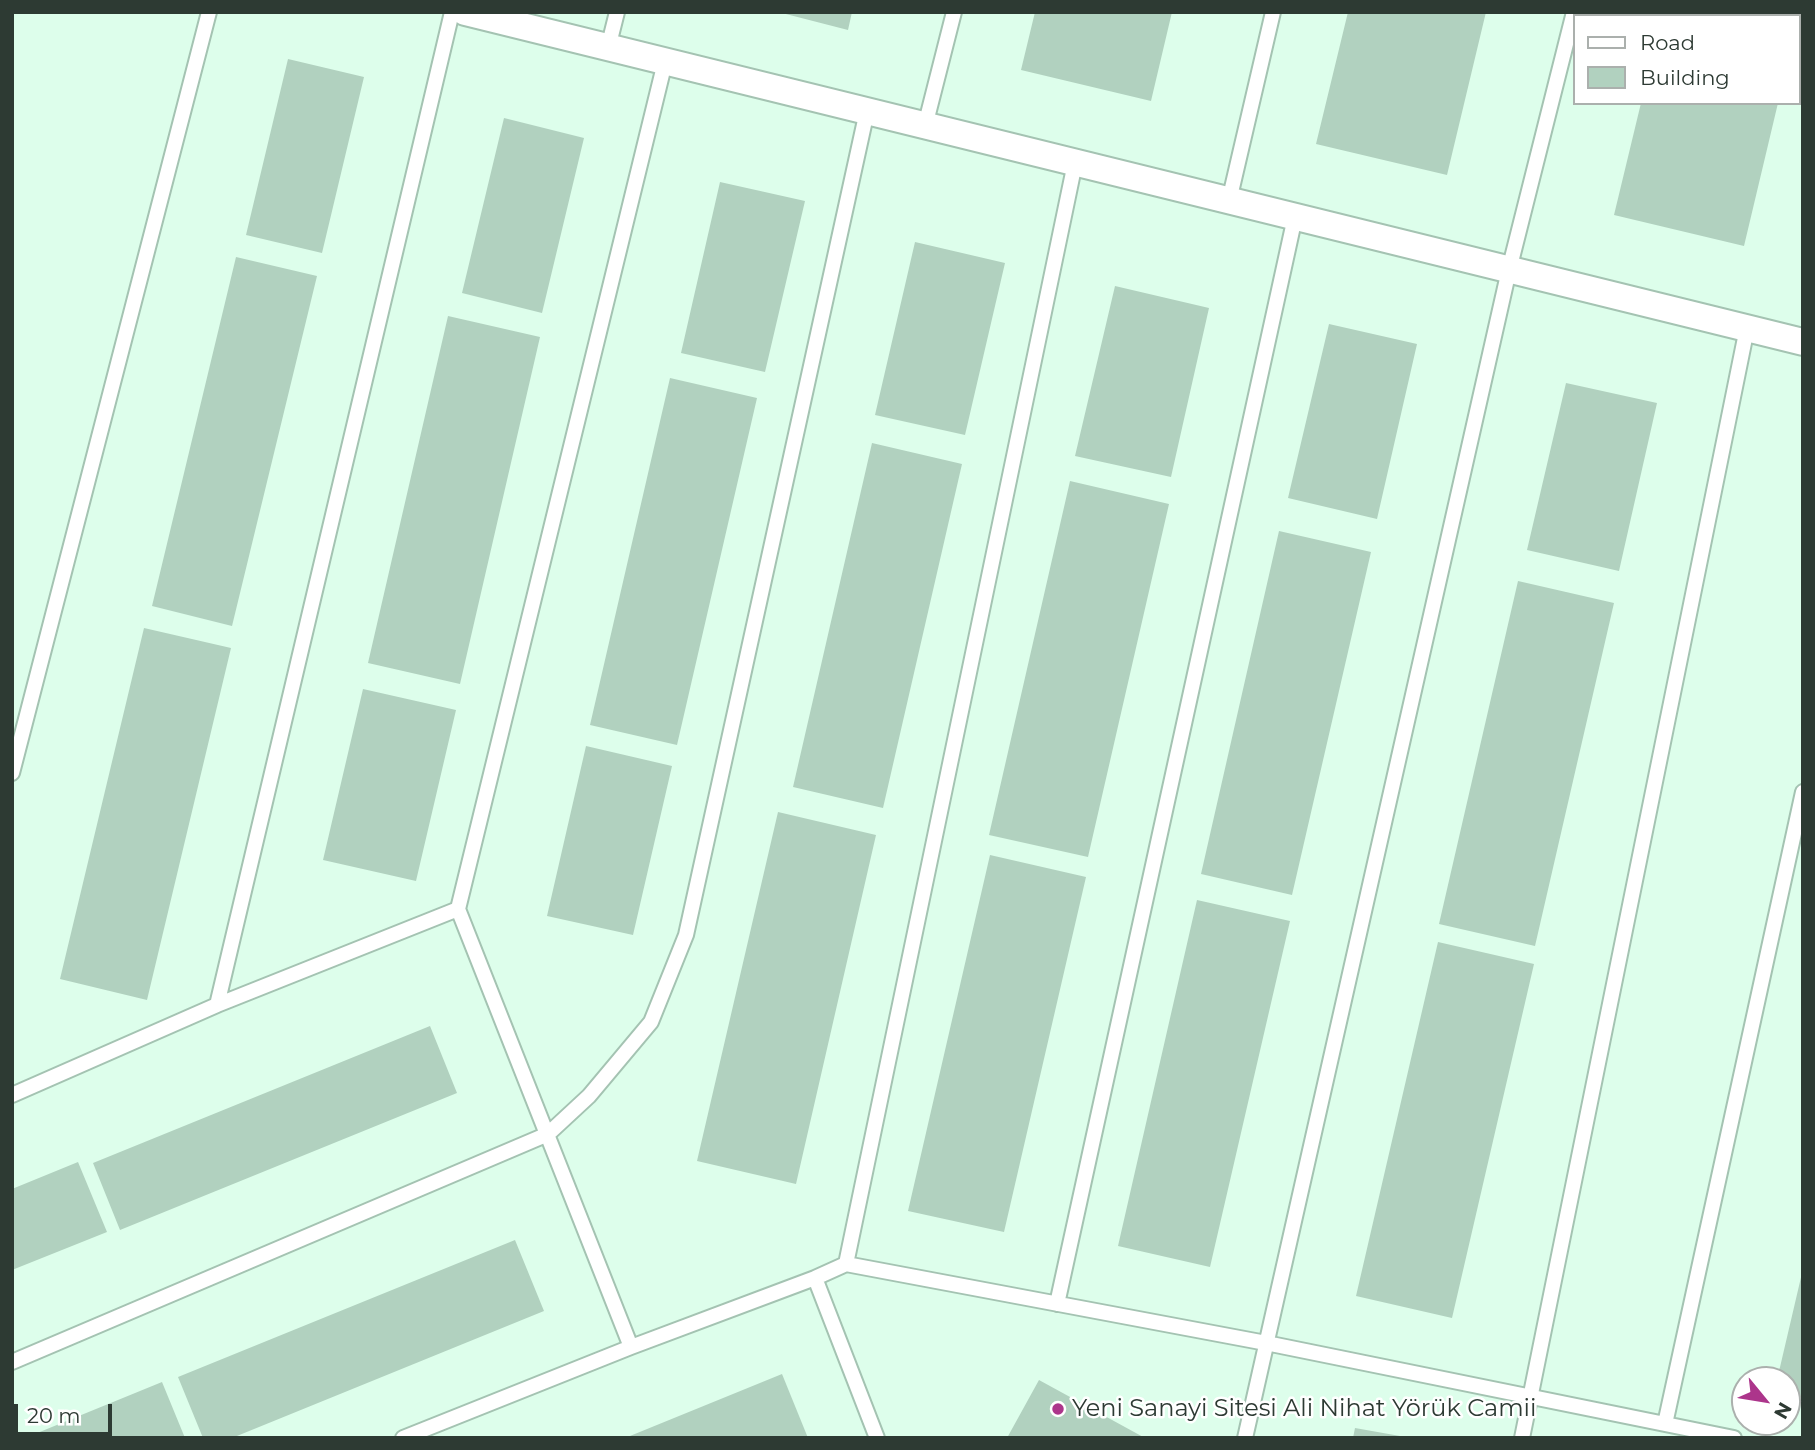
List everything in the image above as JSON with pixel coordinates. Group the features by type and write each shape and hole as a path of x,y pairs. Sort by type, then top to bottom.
{"street":[{"path":"465,12 1803,342"}],"lane":[{"path":"12,773 209,12"},
{"path":"217,1005 452,12"},
{"path":"608,48 617,12"},
{"path":"925,126 954,12"},
{"path":"1229,201 1273,12"},
{"path":"1245,1438 1509,270 1574,12"},
{"path":"631,1347 457,909 665,62"},
{"path":"12,1362 548,1134 589,1096 651,1022 686,935 867,111"},
{"path":"846,1264 1075,163"},
{"path":"1057,1304 1295,217"},
{"path":"1522,1438 1747,328"},
{"path":"1665,1424 1803,792"},
{"path":"12,1095 217,1005 457,909"},
{"path":"403,1438 846,1264 1266,1343 1665,1424 1692,1433 1734,1438"},
{"path":"815,1278 877,1438"}],"shaded area":[{"path":"12,12 1803,12 1803,1438 12,1438"}],"building":[{"path":"778,12 852,12 848,30"},
{"path":"1035,12 1172,12 1151,101 1021,70"},
{"path":"1348,12 1486,12 1447,175 1316,144"},
{"path":"1662,12 1800,12 1800,14"},
{"path":"288,59 364,77 322,253 246,235"},
{"path":"1641,105 1778,105 1744,246 1614,215"},
{"path":"504,118 584,138 542,313 462,293"},
{"path":"720,182 805,201 765,372 681,353"},
{"path":"915,242 1005,263 965,435 875,415"},
{"path":"236,257 317,276 232,626 152,606"},
{"path":"1115,286 1209,308 1171,477 1075,456"},
{"path":"448,316 540,337 460,684 368,663"},
{"path":"1329,324 1417,344 1377,519 1288,498"},
{"path":"670,378 757,398 677,745 590,725"},
{"path":"1566,383 1657,403 1619,571 1527,550"},
{"path":"872,443 962,464 883,808 793,787"},
{"path":"1070,481 1169,504 1088,857 989,835"},
{"path":"1279,531 1371,552 1292,895 1201,874"},
{"path":"1518,581 1614,603 1535,946 1439,924"},
{"path":"144,628 231,648 147,1000 60,979"},
{"path":"363,689 456,710 416,881 323,860"},
{"path":"586,746 672,766 633,935 547,916"},
{"path":"778,812 876,835 796,1184 697,1161"},
{"path":"990,855 1086,877 1004,1232 908,1211"},
{"path":"1197,900 1290,921 1210,1267 1118,1246"},
{"path":"1438,942 1534,964 1452,1318 1356,1296"},
{"path":"430,1026 457,1093 120,1230 93,1163"},
{"path":"78,1162 107,1232 12,1270 12,1189"},
{"path":"515,1240 544,1311 232,1438 203,1438 178,1377"},
{"path":"1803,1273 1803,1398 1801,1366 1780,1366"},
{"path":"782,1374 808,1438 625,1438"},
{"name":"Yeni Sanayi Sitesi Ali Nihat Yörük Camii","path":"1039,1380 1145,1438 1007,1438"},
{"path":"162,1382 185,1438 25,1438"},
{"path":"1355,1428 1400,1436 1353,1438"}],"place":[{"name":"Yeni Sanayi Sitesi Ali Nihat Yörük Camii","path":"1058,1409"}]}
